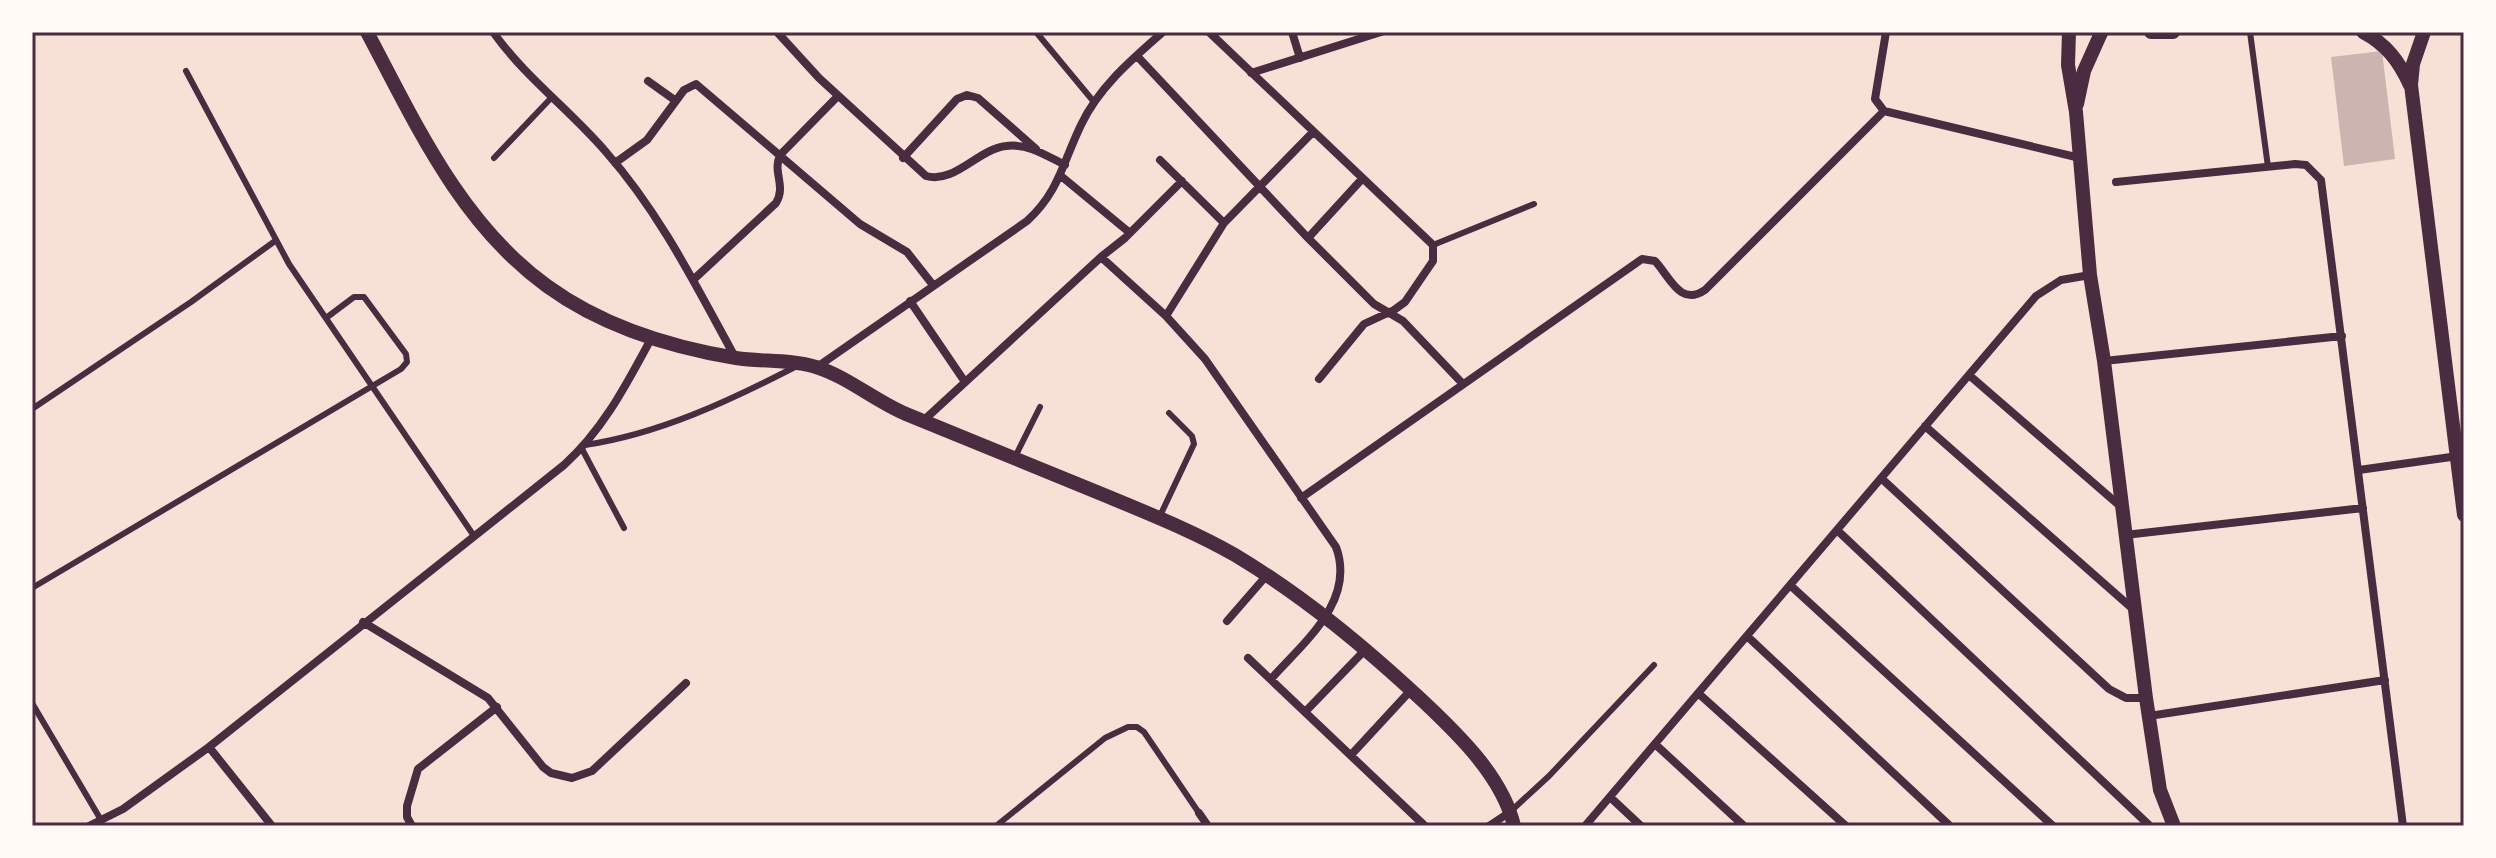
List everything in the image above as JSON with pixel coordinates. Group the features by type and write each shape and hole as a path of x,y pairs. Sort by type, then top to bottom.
{"street":[{"path":"367,32 439,167 485,231 543,283 602,320 652,337 736,358 809,365 833,374 885,405 1159,518 1267,575 1327,617 1411,690 1457,736 1505,799 1512,819 1489,826"},
{"path":"493,32 519,65 615,163 659,222 736,358"},
{"path":"777,32 800,59 920,173 938,178 1006,146 1039,151"},
{"path":"809,365 910,301 1027,221 1041,208 1061,176 1081,125 1094,102 1114,78 1163,32"},
{"path":"1209,32 1433,245 1433,261 1405,302 1364,324 1319,379"},
{"path":"1292,32 1300,58"},
{"path":"1251,73 1381,32"},
{"path":"1886,32 1875,99 1884,111 2080,158"},
{"path":"2069,32 2068,65 2076,112 2090,275 2104,361 2120,506 2160,790 2174,826"},
{"path":"2076,112 2084,71 2101,32"},
{"path":"2151,32 2173,32"},
{"path":"2363,32 2390,52 2411,85"},
{"path":"2424,32 2413,64 2411,85 2464,515"},
{"path":"1137,56 1308,238 1374,304 1403,321 1463,384"},
{"path":"648,81 676,101"},
{"path":"615,163 647,140 687,86 701,86 860,224 907,252 933,285"},
{"path":"903,158 957,99 967,95 978,98 1039,151 1065,165"},
{"path":"693,280 776,203 782,192 776,166 781,154 838,96"},
{"path":"1301,498 1642,259 1655,261 1679,292 1700,294 1884,111"},
{"path":"1166,316 1224,223 1313,132"},
{"path":"1160,160 1224,223"},
{"path":"2116,182 2295,164 2306,165 2321,180 2403,826"},
{"path":"1061,176 1130,233"},
{"path":"1308,238 1362,179"},
{"path":"923,421 1130,233 1182,181"},
{"path":"1101,257 1166,316 1217,375 1336,547 1342,577 1327,617 1271,679"},
{"path":"1585,826 2036,296 2061,280 2090,275"},
{"path":"910,301 965,382"},
{"path":"2104,361 2342,336"},
{"path":"89,826 123,809 209,747 583,447 619,397 652,337"},
{"path":"1969,375 2120,506"},
{"path":"1925,426 2135,611"},
{"path":"2359,470 2458,456"},
{"path":"1881,478 2109,689 2126,698 2146,698"},
{"path":"2125,535 2363,508"},
{"path":"1837,530 2150,826"},
{"path":"1227,621 1267,575"},
{"path":"1790,585 2053,826"},
{"path":"363,622 478,690 497,707 543,767 551,773 572,778 592,771 686,683"},
{"path":"1747,636 1950,826"},
{"path":"1305,712 1365,650"},
{"path":"1248,658 1425,826"},
{"path":"2149,716 2385,680"},
{"path":"1351,755 1411,690"},
{"path":"1698,693 1846,826"},
{"path":"412,826 406,812 418,769 497,707"},
{"path":"1655,744 1744,826"},
{"path":"209,747 272,826"},
{"path":"1610,797 1641,826"},
{"path":"1199,813 1208,826"}],"lane":[{"path":"1036,32 1094,102"},
{"path":"2250,32 2268,167"},
{"path":"186,71 275,241 474,536"},
{"path":"494,158 552,97"},
{"path":"1433,245 1534,204"},
{"path":"32,409 191,302 275,241"},
{"path":"32,588 404,367 406,354 361,295 326,318"},
{"path":"624,528 583,447 681,419 809,365"},
{"path":"1015,457 1040,407"},
{"path":"1159,518 1194,444 1192,436 1169,413"},
{"path":"1512,819 1654,665"},
{"path":"32,703 101,820"},
{"path":"996,826 1105,738 1128,727 1144,732 1199,813"}],"building":[{"path":"2382,51 2395,159 2344,166 2331,57"}]}
